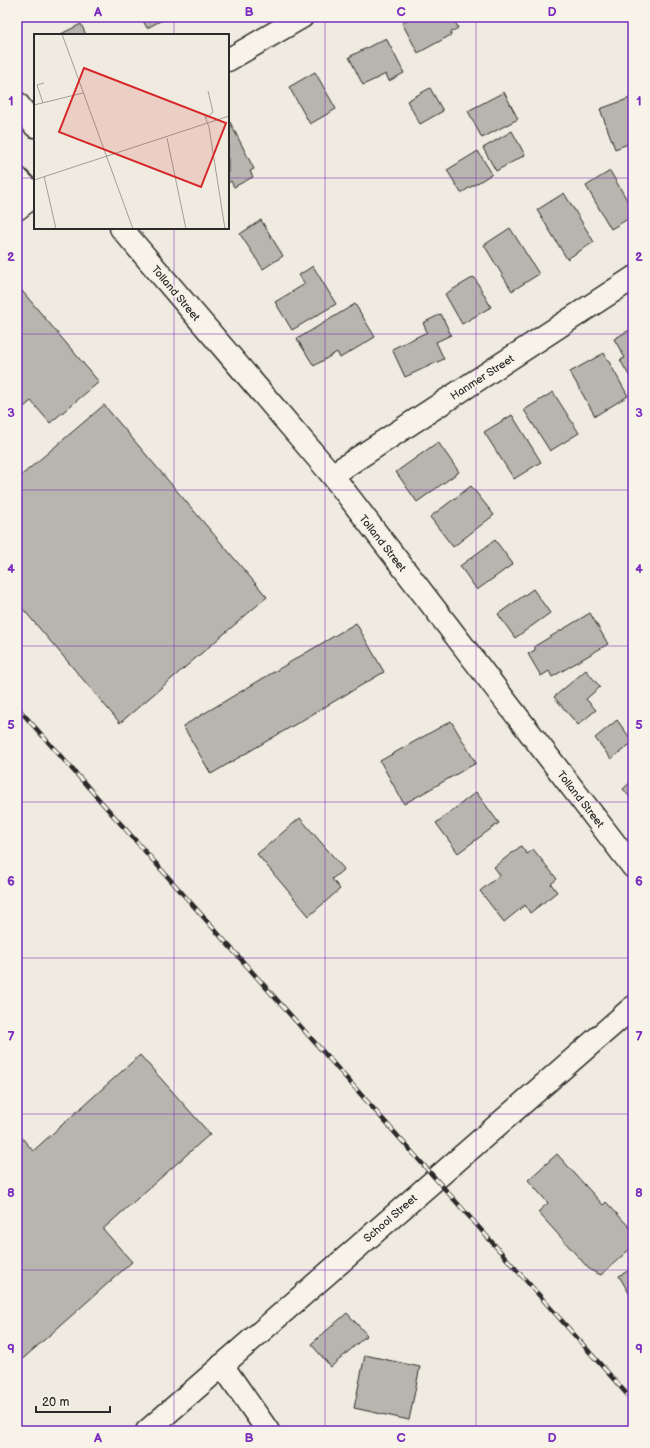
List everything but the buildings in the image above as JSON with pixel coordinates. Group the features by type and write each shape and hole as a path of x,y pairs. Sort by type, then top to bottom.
{"main road":[{"path":"229,59 302,17"},
{"path":"17,103 34,125"},
{"path":"17,178 34,194"},
{"path":"17,209 34,196"},
{"name":"Tolland Street","path":"122,229 332,475 633,867"},
{"name":"Hanmer Street","path":"332,475 633,278"},
{"name":"School Street","path":"147,1431 633,1007"},
{"path":"222,1365 268,1431"}],"railway":[{"path":"17,707 633,1401"}]}
